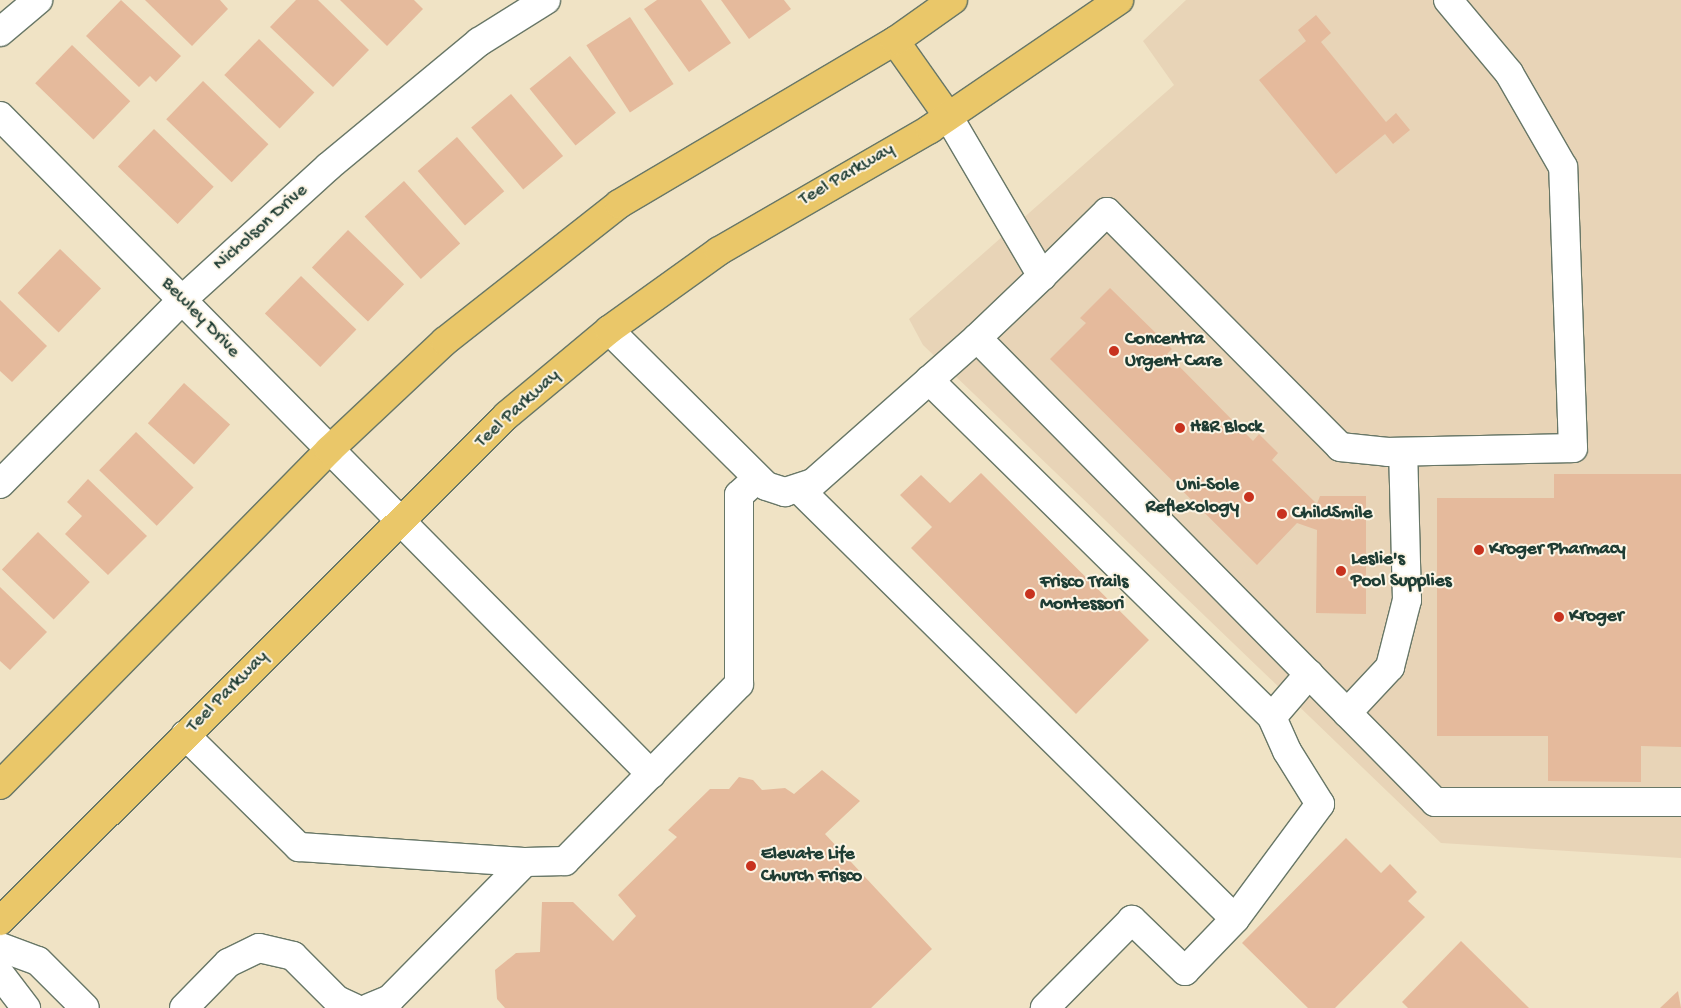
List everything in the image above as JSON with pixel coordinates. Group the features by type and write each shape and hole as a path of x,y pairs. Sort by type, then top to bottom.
{"main road":[{"path":"0,785 329,450 445,341 619,204 895,41 953,0"},
{"name":"Teel Parkway","path":"0,921 398,522 507,416 609,330 719,251 948,116 1119,0"},
{"path":"895,41 948,116"}],"street":[{"path":"0,32 38,0"},
{"name":"Nicholson Drive","path":"0,484 183,299 329,166 472,48 546,0"},
{"path":"609,330 758,478 785,492 800,489 813,483 977,338 1107,212 1340,447 1403,452 1573,448 1564,167 1509,73 1448,0"},
{"name":"Bewley Drive","path":"0,116 183,299 398,522 651,774"},
{"path":"948,116 1042,276"},
{"path":"977,338 1434,802 1681,802"},
{"path":"929,380 1272,717 1287,751 1320,804 1235,919 1184,972 1132,920 1045,1008"},
{"path":"1347,713 1390,667 1407,600 1403,452"},
{"path":"185,735 299,847 525,862 564,862 739,684 740,495 758,478"},
{"path":"800,489 1235,919"},
{"path":"1272,717 1309,674"},
{"path":"369,1008 390,999 525,862"},
{"path":"0,947 38,961 85,1008"},
{"path":"184,1008 228,963 259,948 293,956 337,1000 354,1008"},
{"path":"0,974 26,1008"}],"shaded area":[{"path":"1186,0 1681,0 1681,858 1441,843 923,345 909,319 1174,85 1143,41"}],"building":[{"path":"121,0 181,56 156,82 150,76 139,87 86,36"},
{"path":"145,0 220,0 228,9 192,46"},
{"path":"296,0 318,0 369,50 333,87 270,27"},
{"path":"340,0 414,0 423,9 387,46"},
{"path":"657,0 701,0 731,43 689,72 644,9"},
{"path":"721,0 784,0 791,9 749,39"},
{"path":"1316,15 1331,33 1321,42 1386,122 1396,113 1410,130 1393,144 1385,134 1336,174 1259,80 1306,41 1298,30"},
{"path":"630,17 674,84 630,112 586,45"},
{"path":"259,39 314,92 280,128 224,75"},
{"path":"72,45 130,101 93,139 35,83"},
{"path":"570,56 616,113 576,145 530,89"},
{"path":"203,81 268,144 232,182 166,119"},
{"path":"511,94 563,156 523,189 471,127"},
{"path":"154,129 214,187 178,224 118,166"},
{"path":"457,137 504,191 465,225 418,171"},
{"path":"404,181 460,243 421,279 365,216"},
{"path":"348,230 404,284 368,322 312,267"},
{"path":"60,249 101,289 59,332 18,293"},
{"path":"301,276 356,329 320,367 265,313"},
{"path":"1110,288 1172,349 1167,354 1253,441 1259,434 1278,453 1272,460 1317,504 1320,496 1366,496 1366,614 1316,613 1317,530 1297,523 1257,565 1050,359 1086,323 1080,318"},
{"path":"0,300 47,346 12,382 0,371"},
{"path":"184,383 230,424 194,465 148,423"},
{"path":"136,432 194,488 157,526 99,470"},
{"name":"Frisco Trails Montessori","path":"981,473 1149,640 1076,714 911,548 932,527 900,495 921,475 950,503"},
{"name":"Kroger","path":"1554,474 1681,474 1681,747 1641,746 1641,782 1548,781 1548,736 1437,736 1437,498 1554,498"},
{"path":"88,479 147,536 108,575 65,534 82,516 67,502"},
{"path":"38,532 90,582 54,619 2,569"},
{"path":"0,587 47,632 10,670 0,661"},
{"name":"Elevate Life Church Frisco","path":"822,770 860,801 825,834 932,949 871,1008 505,1008 497,999 495,970 516,953 540,952 542,902 573,902 613,941 636,916 618,895 677,837 668,830 710,789 729,789 739,777 753,780 762,790 785,788 794,794"},
{"path":"1346,838 1381,873 1390,864 1417,892 1408,901 1425,917 1335,1008 1308,1008 1242,943"},
{"path":"1461,941 1529,1008 1408,1008 1402,1002"},
{"path":"1678,991 1681,1008 1660,1008"}],"place":[{"name":"Concentra Urgent Care","path":"1114,351"},
{"name":"H&R Block","path":"1180,428"},
{"name":"Uni-Sole Reflexology","path":"1249,497"},
{"name":"ChildSmile","path":"1282,514"},
{"name":"Kroger Pharmacy","path":"1479,550"},
{"name":"Leslie's Pool Supplies","path":"1341,571"},
{"name":"Frisco Trails Montessori","path":"1030,594"},
{"name":"Kroger","path":"1559,617"},
{"name":"Elevate Life Church Frisco","path":"751,866"}]}
